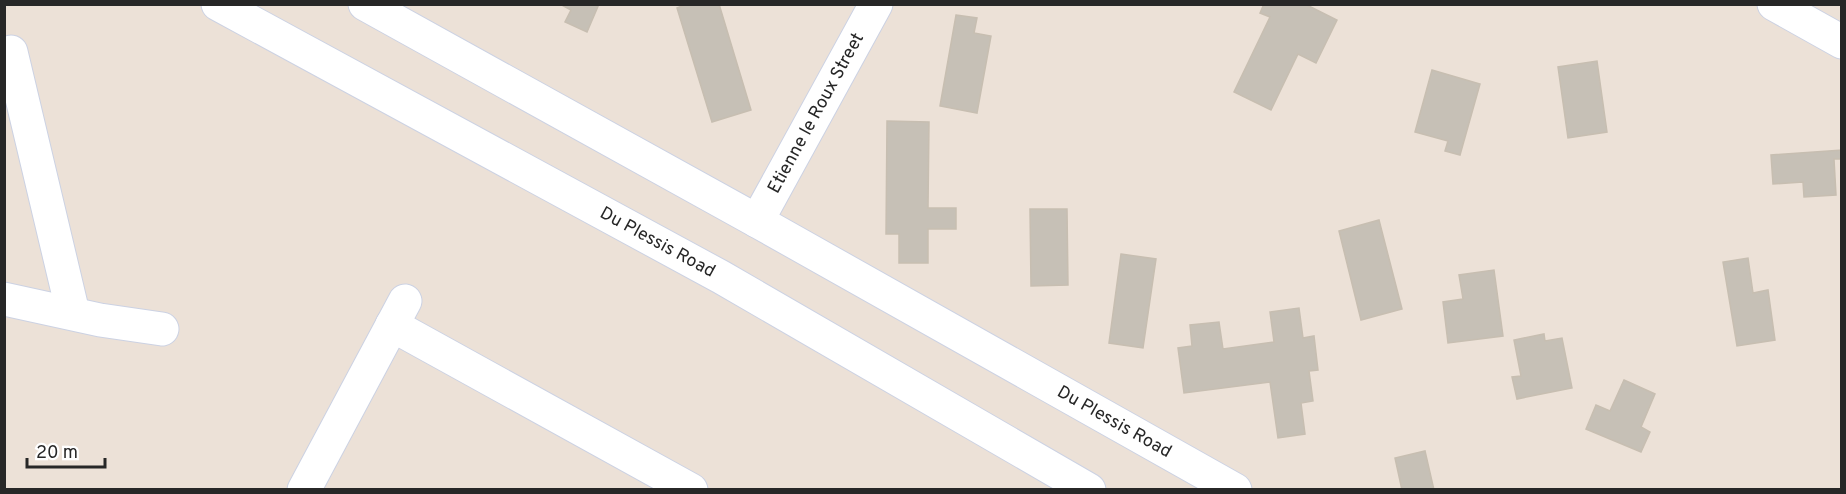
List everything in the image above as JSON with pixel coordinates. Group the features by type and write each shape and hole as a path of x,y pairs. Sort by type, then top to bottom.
{"street":[{"name":"Du Plessis Road","path":"218,4 721,277 1074,486"},
{"name":"Du Plessis Road","path":"365,4 1235,489"},
{"name":"Etienne le Roux Street","path":"757,221 876,4"},
{"path":"1774,4 1842,42"},
{"path":"10,52 73,313"},
{"path":"4,299 100,321 162,328"},
{"path":"304,489 398,313 691,489"}],"building":[{"path":"560,4 599,4 587,32 565,22 571,10"},
{"path":"687,4 719,4 751,110 712,122 677,8"},
{"path":"1264,4 1305,4 1337,20 1316,63 1298,54 1271,110 1234,92 1270,17 1260,13"},
{"path":"956,15 977,18 974,33 991,36 977,113 940,106"},
{"path":"1597,61 1607,132 1568,138 1558,67"},
{"path":"1432,70 1480,84 1460,155 1445,151 1448,141 1415,132"},
{"path":"887,121 929,122 928,208 956,208 956,229 928,229 928,263 899,263 899,234 886,234"},
{"path":"1842,150 1842,159 1834,159 1836,195 1804,197 1803,182 1773,184 1771,155"},
{"path":"1030,209 1067,209 1068,285 1031,286"},
{"path":"1379,220 1402,309 1361,320 1339,231"},
{"path":"1121,254 1156,259 1143,348 1109,343"},
{"path":"1748,258 1753,293 1768,290 1775,340 1737,346 1723,262"},
{"path":"1494,270 1503,336 1448,343 1443,302 1463,299 1459,275"},
{"path":"1299,308 1303,338 1314,336 1318,370 1309,371 1313,401 1301,403 1305,434 1278,438 1270,382 1184,393 1178,348 1192,346 1190,325 1219,322 1223,349 1274,342 1270,312"},
{"path":"1544,334 1545,341 1562,338 1572,388 1517,399 1512,377 1521,376 1514,340"},
{"path":"1624,380 1655,394 1641,427 1650,432 1641,452 1586,429 1596,405 1610,411"},
{"path":"1425,451 1434,490 1402,490 1395,458"}]}
